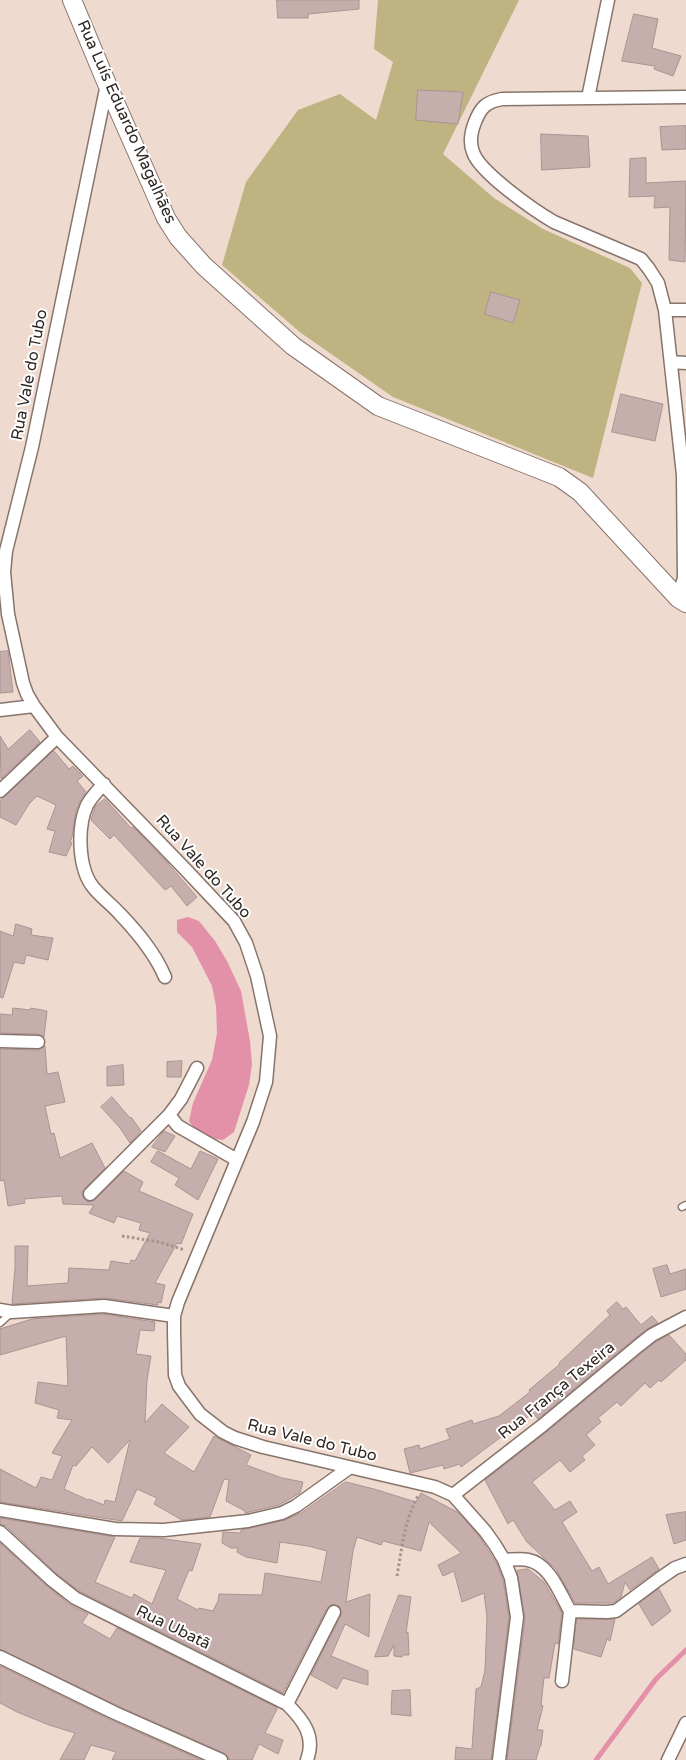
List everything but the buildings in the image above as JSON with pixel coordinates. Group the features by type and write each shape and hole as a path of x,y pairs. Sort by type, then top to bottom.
{"main road":[{"name":"Rua Luís Eduardo Magalhães","path":"72,0 166,218 178,238 204,266 316,363 378,406 559,477 570,484 580,492 682,600"}],"street":[{"path":"588,98 608,0"},
{"name":"Rua Vale do Tubo","path":"107,84 32,447 6,551 4,572 8,614 27,694 57,737 234,921 246,943 257,976 271,1040 266,1082 253,1122 181,1292 174,1316 175,1375 179,1386 200,1414 223,1432 263,1447 435,1487 453,1495 485,1531 504,1560 512,1578 516,1617 499,1760"},
{"path":"682,600 684,578 684,476 665,310 658,283 641,259 554,222 494,178 473,153 470,136 480,109 490,102 502,99 686,97"},
{"path":"665,310 686,310"},
{"path":"671,362 686,363"},
{"path":"0,710 34,706"},
{"path":"0,791 57,737"},
{"path":"104,784 88,804 80,834 86,875 92,886 120,914 148,947 159,963 165,977"},
{"path":"0,1041 38,1042"},
{"path":"90,1194 169,1115 181,1099 198,1068"},
{"path":"169,1115 178,1126 237,1160"},
{"path":"6,1311 104,1306 174,1316"},
{"name":"Rua França Texeira","path":"453,1495 543,1425 638,1346 686,1317"},
{"path":"0,1510 115,1528 164,1530 248,1521 282,1513 296,1506 349,1468"},
{"name":"Rua Ubatã","path":"0,1532 52,1580 75,1598 287,1704 300,1718 310,1737 310,1751 307,1760"},
{"path":"504,1560 528,1560 539,1565 553,1581 570,1611 562,1681"},
{"path":"570,1611 616,1611 675,1568 686,1564"},
{"path":"287,1704 334,1612"},
{"path":"0,1657 221,1760"},
{"path":"668,1760 686,1723"}],"lane":[{"path":"0,1323 6,1311"}],"path":[{"path":"122,1236 159,1242 198,1254"},
{"path":"397,1576 403,1535 412,1508 425,1485"}],"shaded area":[{"path":"378,0 519,0 443,154 494,198 543,229 630,268 642,283 593,478 393,397 301,333 222,265 246,182 298,110 340,94 376,120 393,62 374,49"},
{"path":"188,917 199,921 215,941 227,961 241,991 250,1041 252,1064 249,1085 234,1132 223,1140 203,1135 189,1121 193,1103 212,1060 217,1033 216,1006 212,986 192,947 177,932 177,920"}],"waterway":[{"path":"596,1760 656,1679 686,1650"}]}
